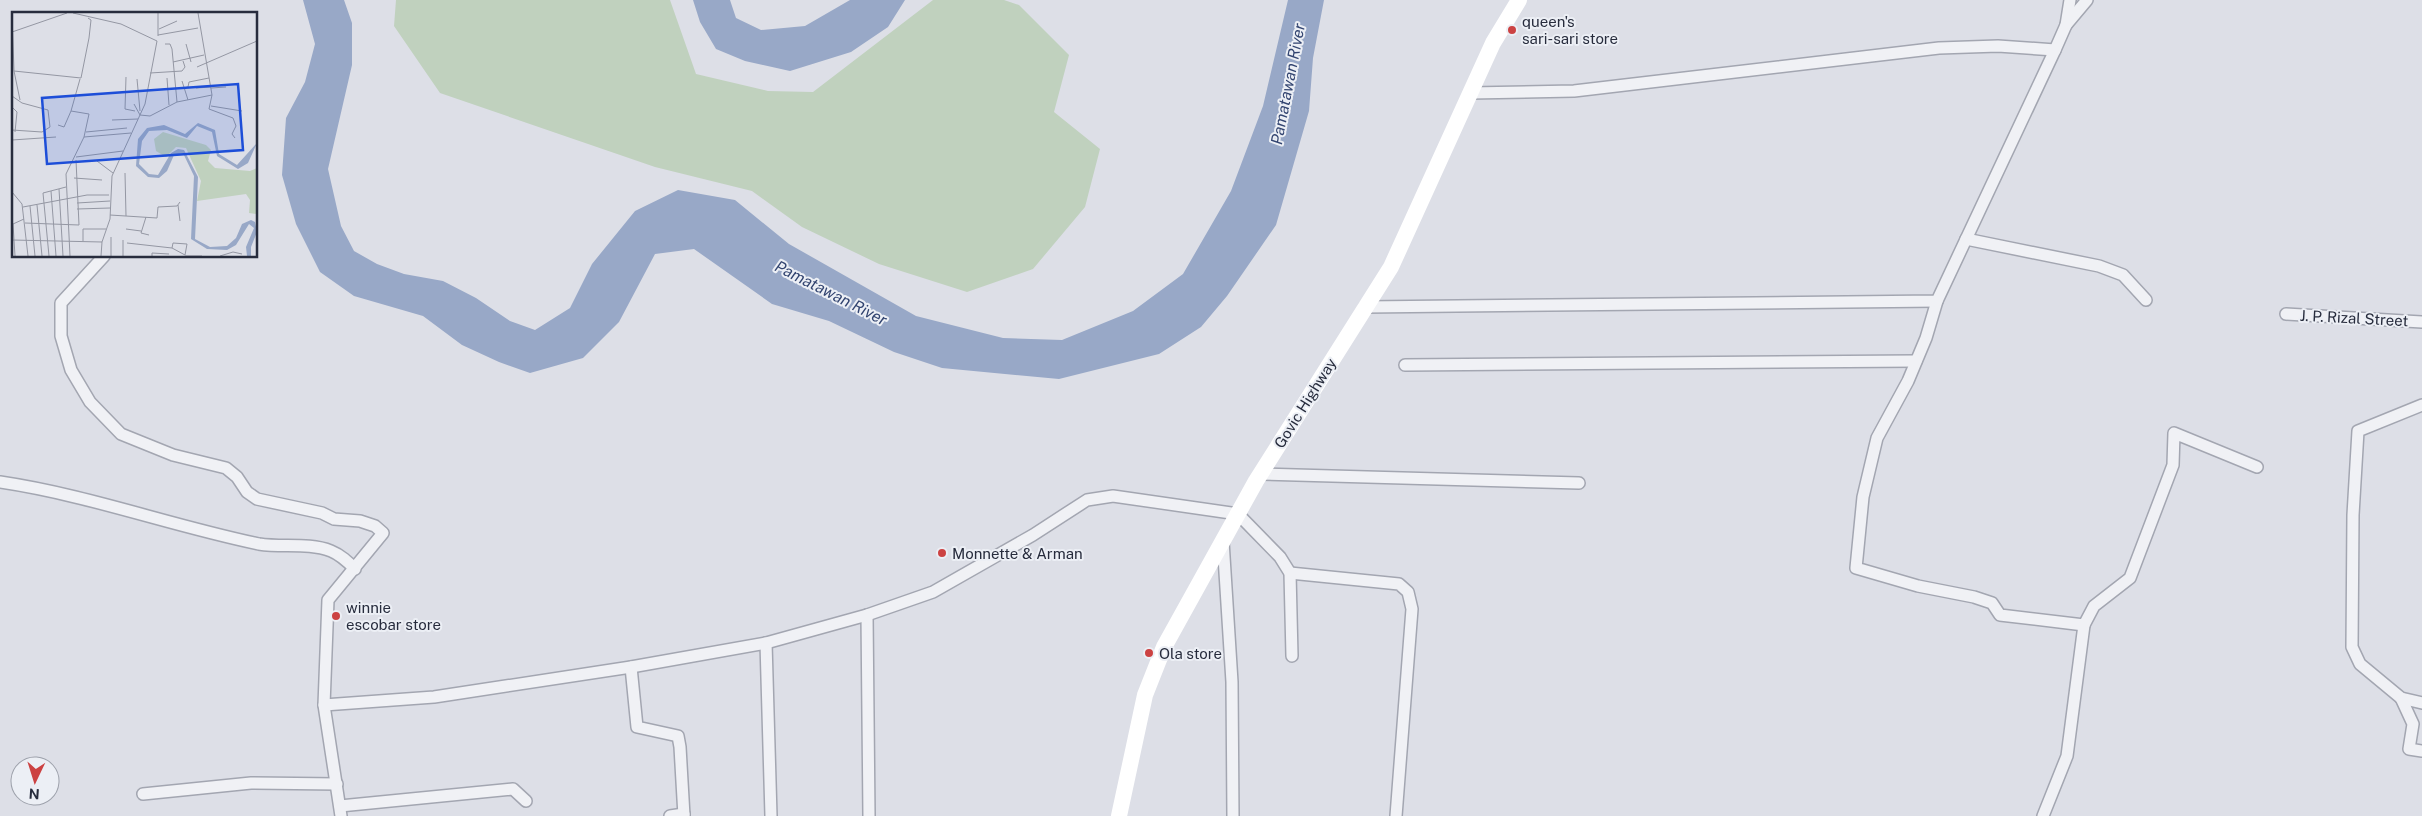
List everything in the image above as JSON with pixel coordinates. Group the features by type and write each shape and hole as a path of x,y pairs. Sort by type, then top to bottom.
{"main road":[{"name":"Govic Highway","path":"1120,816 1145,695 1164,647 1261,474 1392,267 1493,43 1518,0"}],"street":[{"path":"2070,0 2066,25 2055,50 1937,301 1908,382 1877,438 1863,497 1856,568 1918,586 1974,597 1992,603 2000,615 2084,625"},
{"path":"2066,25 2087,0"},
{"path":"1470,93 1574,91 1939,48 1998,46 2055,50"},
{"path":"1966,238 2099,266 2124,275 2146,300"},
{"path":"102,258 61,303 61,336 71,370 90,402 121,434 173,455 226,468 237,477 247,492 257,499 322,513 334,519 360,521 375,526 383,533 355,569 340,583 328,600 324,705 340,811 513,789 526,801"},
{"path":"1365,307 1937,301"},
{"name":"J. P. Rizal Street","path":"2286,314 2422,322"},
{"path":"1404,365 1916,361"},
{"path":"2422,405 2358,431 2353,515 2352,647 2360,664 2401,698 2422,704"},
{"path":"2043,816 2067,756 2084,625 2094,606 2130,578 2173,465 2174,433 2257,467"},
{"path":"1261,474 1579,483"},
{"path":"0,482 58,493 261,544 307,546 330,551 342,557 355,569"},
{"path":"324,705 434,696 631,667 766,644 867,615 933,592 1033,535 1087,500 1113,496 1238,514 1280,557 1290,573 1292,656"},
{"path":"1223,540 1232,682 1233,816"},
{"path":"1290,573 1399,584 1408,592 1412,609 1396,816"},
{"path":"867,615 869,816"},
{"path":"766,644 771,816"},
{"path":"631,667 637,727 678,736 684,815 670,816"},
{"path":"2401,698 2413,724 2409,749 2422,751"},
{"path":"143,794 251,783 337,784"}],"green space":[{"path":"396,0 670,0 696,74 768,91 813,92 933,0 1004,0 1019,5 1069,55 1054,112 1100,149 1085,207 1033,269 967,292 879,264 802,227 752,191 655,167 440,93 394,26"}],"water":[{"name":"Pamatawan River","path":"303,0 344,0 352,23 352,65 328,169 341,226 354,251 377,264 404,274 443,281 476,298 510,321 535,330 570,308 592,264 635,211 678,190 735,200 789,244 916,316 1003,338 1062,340 1133,311 1183,274 1231,191 1263,106 1288,0 1324,0 1313,58 1309,111 1276,225 1227,296 1201,327 1159,354 1059,379 942,368 894,352 829,321 772,304 694,249 655,254 619,322 583,358 530,373 499,362 462,345 423,316 354,296 320,272 296,224 282,175 286,118 305,82 315,44"},
{"path":"693,0 730,0 736,18 761,30 805,26 850,0 905,0 888,27 851,52 790,71 745,61 716,49 700,22"}],"place":[{"name":"queen's sari-sari store","path":"1512,30"},
{"name":"Monnette & Arman","path":"942,553"},
{"name":"winnie escobar store","path":"336,616"},
{"name":"Ola store","path":"1149,653"}]}
